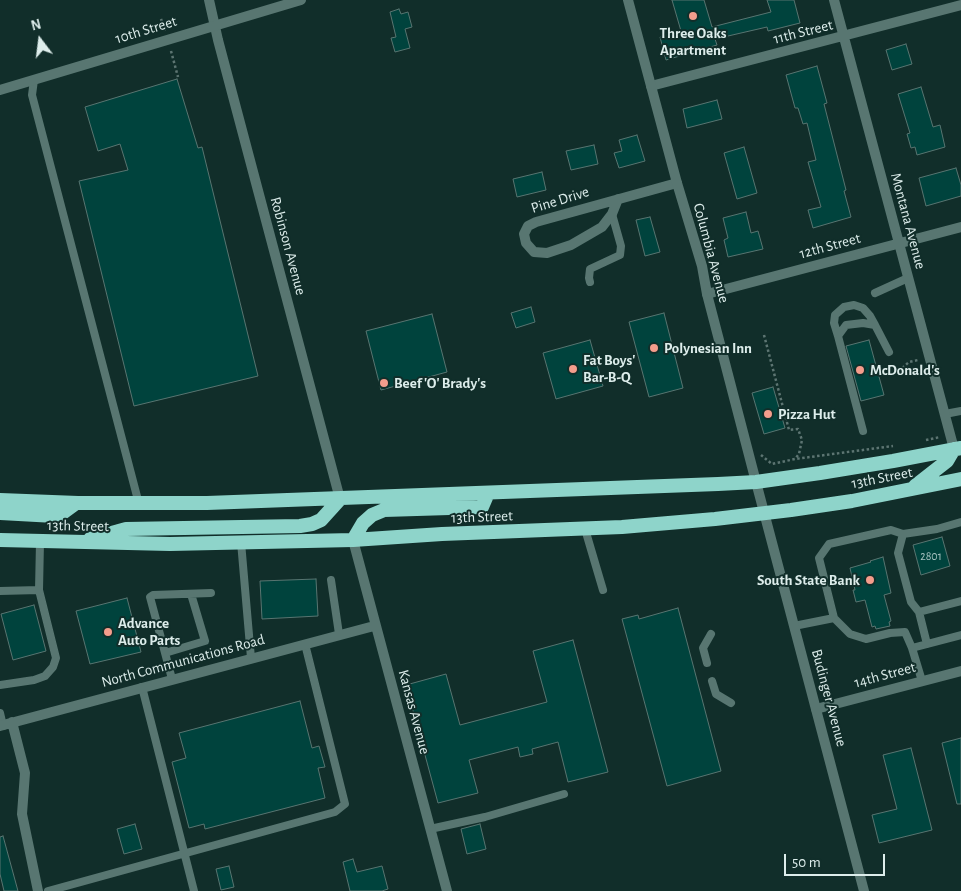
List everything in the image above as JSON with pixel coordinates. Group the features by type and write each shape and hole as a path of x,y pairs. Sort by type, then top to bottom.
{"highway":[{"name":"13th Street","path":"0,500 76,503 207,504 756,482 958,449"},
{"path":"910,489 937,471 958,449"},
{"name":"13th Street","path":"0,540 170,544 353,540 669,524 765,513 852,500 961,479"},
{"path":"353,540 363,523 372,515 384,510 482,507 488,494"},
{"path":"74,543 126,529 300,526 321,520 340,499"},
{"path":"0,513 55,516 76,503"}],"street":[{"name":"Robinson Avenue","path":"209,0 340,499"},
{"name":"10th Street","path":"0,90 301,0"},
{"name":"Columbia Avenue","path":"628,0 676,183 702,266 707,294 765,513"},
{"name":"Montana Avenue","path":"834,0 950,435 958,449"},
{"name":"11th Street","path":"651,86 961,5"},
{"name":"Pine Drive","path":"618,199 612,214 602,227 571,245 547,254 534,252 526,243 524,234 528,226 536,222 618,199 676,183"},
{"name":"12th Street","path":"707,294 961,227"},
{"name":"Budinger Avenue","path":"765,513 864,891"},
{"name":"Kansas Avenue","path":"353,540 374,626 447,891"},
{"name":"North Communications Road","path":"5,725 374,626"},
{"name":"14th Street","path":"816,709 961,671"},
{"path":"5,725 24,773 22,814 38,891"}],"lane":[{"path":"34,80 32,95 139,504"},
{"path":"590,282 590,269 620,255 621,246 612,214"},
{"path":"875,293 908,278"},
{"path":"863,431 834,322 835,315 844,308 854,305 864,308 889,352"},
{"path":"838,336 846,325 863,323 875,326"},
{"path":"945,414 961,411"},
{"path":"922,681 912,648 904,632 890,633 866,639 850,634 834,618 819,558 829,544 891,530 903,534 937,529 961,522"},
{"path":"584,528 603,590"},
{"path":"903,534 898,553 911,602 919,612 927,644"},
{"path":"0,685 34,680 45,676 53,667 56,658 39,590 40,542"},
{"path":"241,542 251,658"},
{"path":"331,580 339,634"},
{"path":"0,591 39,590"},
{"path":"172,679 150,597 153,595 211,593"},
{"path":"164,653 205,641 191,594"},
{"path":"919,612 961,601"},
{"path":"794,626 834,618"},
{"path":"707,663 703,648 711,634"},
{"path":"912,648 961,635"},
{"path":"48,891 335,812 345,804 305,644"},
{"path":"712,681 716,694 731,703"},
{"path":"142,687 183,854 194,891"},
{"path":"0,712 5,725"},
{"path":"430,829 485,817 564,794"}],"path":[{"path":"764,335 789,430 798,430 802,440 799,454 795,459"},
{"path":"879,376 900,370 909,362 919,359"},
{"path":"786,420 799,416"},
{"path":"919,441 950,435"},
{"path":"760,454 772,464 795,459 895,446"}],"building":[{"path":"672,0 704,0 712,27 771,12 767,0 794,0 800,23 768,31 767,27 715,39 717,45 666,60 660,37 681,31"},
{"path":"399,9 401,14 408,12 412,27 405,29 410,48 395,52 391,38 396,37 390,12"},
{"path":"906,44 912,64 892,70 886,50"},
{"path":"817,66 827,103 824,104 851,217 813,228 808,210 821,207 808,162 816,160 807,123 803,124 798,108 795,108 786,75"},
{"path":"177,79 198,148 202,147 258,376 134,406 79,181 128,170 120,144 98,151 85,107"},
{"path":"921,87 933,127 940,125 945,147 917,155 915,147 911,148 907,134 910,133 898,94"},
{"path":"717,100 722,119 687,128 683,109"},
{"path":"637,135 645,161 619,168 614,153 622,151 619,140"},
{"path":"594,145 598,164 571,170 566,151"},
{"path":"744,147 757,193 737,199 724,153"},
{"path":"956,168 961,185 961,196 926,206 919,178"},
{"path":"542,172 546,190 517,197 513,179"},
{"path":"746,212 751,233 758,231 763,249 728,257 724,240 728,238 723,218"},
{"path":"650,217 660,252 645,256 636,220"},
{"path":"531,307 535,322 516,328 511,313"},
{"name":"Polynesian Inn","path":"664,313 683,388 649,397 629,322"},
{"path":"432,314 447,372 381,390 366,331"},
{"name":"Fat Boys' Bar-B-Q","path":"590,340 603,386 556,399 543,353"},
{"path":"869,340 884,395 861,401 846,346"},
{"path":"773,387 785,428 764,434 752,393"},
{"path":"942,537 950,566 921,575 913,545"},
{"path":"883,557 891,593 884,595 891,621 889,622 890,626 876,629 875,626 872,627 865,600 856,602 850,568"},
{"path":"316,579 318,616 262,619 260,581"},
{"name":"Advance Auto Parts","path":"127,598 141,652 90,664 76,611"},
{"path":"34,605 46,651 13,660 1,614"},
{"path":"678,608 721,771 667,786 622,619 638,615 639,619"},
{"path":"573,640 608,772 568,782 558,742 532,749 533,754 520,757 518,747 469,760 478,793 438,803 406,685 446,674 460,725 547,702 533,651"},
{"path":"300,701 312,748 319,746 325,767 318,768 325,798 205,829 204,824 189,828 172,762 186,758 179,733"},
{"path":"961,738 961,804 957,804 942,743"},
{"path":"911,748 932,830 879,843 872,815 897,809 883,755"},
{"path":"135,824 142,849 124,854 117,829"},
{"path":"480,824 486,849 467,854 461,829"},
{"path":"3,836 18,891 4,891 0,874 0,837"},
{"path":"353,859 357,872 382,866 388,889 382,891 350,891 343,862"},
{"path":"229,866 234,887 221,890 216,869"}],"place":[{"name":"Three Oaks Apartment","path":"693,16"},
{"name":"Polynesian Inn","path":"654,348"},
{"name":"Fat Boys' Bar-B-Q","path":"573,369"},
{"name":"McDonald's","path":"860,370"},
{"name":"Beef 'O' Brady's","path":"384,383"},
{"name":"Pizza Hut","path":"768,414"},
{"name":"South State Bank","path":"870,580"},
{"name":"Advance Auto Parts","path":"108,632"}]}
